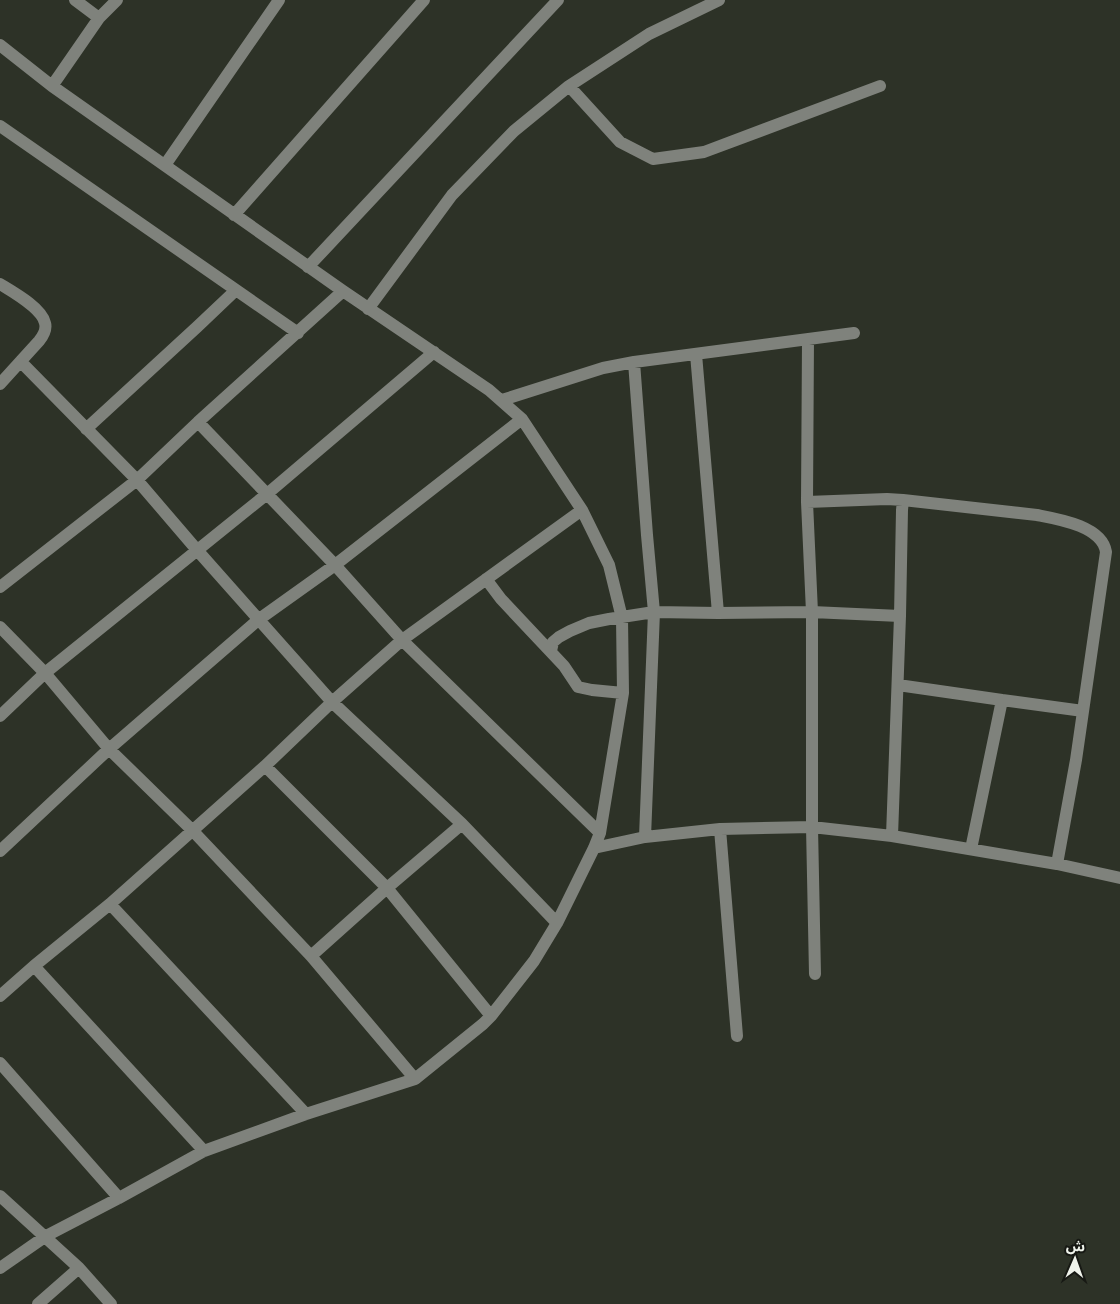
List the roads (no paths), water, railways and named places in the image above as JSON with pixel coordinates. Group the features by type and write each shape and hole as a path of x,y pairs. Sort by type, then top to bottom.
{"street":[{"path":"75,0 99,18"},
{"path":"52,86 99,18 116,0"},
{"path":"165,165 279,0"},
{"path":"234,215 424,0"},
{"path":"308,267 558,0"},
{"path":"368,309 452,195 514,131 569,86 649,34 718,0"},
{"path":"0,45 52,86 343,292 489,390 522,419 582,510 609,565 622,618 623,693 600,833 594,848 557,923 534,960 483,1024 415,1079 306,1114 204,1151 46,1236 0,1268"},
{"path":"569,86 620,142 653,159 704,152 880,86"},
{"path":"0,126 298,333"},
{"path":"0,284 30,303 44,318 46,328 44,335 0,384"},
{"path":"86,428 236,290"},
{"path":"0,588 137,480 198,422 343,292"},
{"path":"502,400 603,368 634,362 854,333"},
{"path":"808,339 807,502 812,612 812,827 815,974"},
{"path":"0,716 44,673 267,494 434,352"},
{"path":"696,354 718,613"},
{"path":"21,362 137,480 196,550 332,702 462,824 557,923"},
{"path":"634,362 654,612 645,838"},
{"path":"0,851 109,749 258,620 335,565 522,419"},
{"path":"198,422 335,565 402,640 600,833"},
{"path":"807,502 903,500 1056,518 1073,522 1103,542 1106,552 1076,760 1057,864"},
{"path":"892,836 903,500"},
{"path":"0,996 110,904 265,766 332,702 402,640 582,510"},
{"path":"486,579 501,599 564,666 578,687 623,693"},
{"path":"550,651 553,642 570,631 589,623 654,612 812,612 900,616"},
{"path":"0,627 44,673 109,749 192,830 311,956 415,1079"},
{"path":"898,685 1083,711"},
{"path":"971,849 1002,700"},
{"path":"265,766 387,888 491,1016"},
{"path":"311,956 462,824"},
{"path":"594,848 645,838 720,829 812,827 892,836 971,849 1057,864 1120,878"},
{"path":"720,829 737,1036"},
{"path":"110,904 306,1114"},
{"path":"34,966 204,1151"},
{"path":"0,1063 118,1198"},
{"path":"0,1196 79,1268 111,1304"},
{"path":"38,1304 79,1268"}]}
